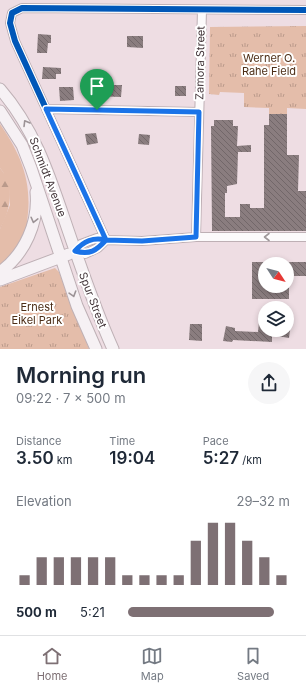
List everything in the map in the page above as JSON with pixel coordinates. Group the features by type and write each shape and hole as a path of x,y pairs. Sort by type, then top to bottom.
{"main road":[{"name":"Schmidt Avenue","path":"0,89 21,116 38,146 55,190 75,251"},
{"name":"Schmidt Avenue","path":"1,113 22,145 62,256"},
{"path":"0,272 18,254 32,227 37,202 31,168"},
{"path":"0,280 75,251"},
{"name":"Spur Street","path":"75,251 96,311 113,349"},
{"name":"Spur Street","path":"62,256 77,306 96,349"}],"street":[{"path":"106,240 12,34 10,19 12,13 16,9 22,8 306,10"},
{"name":"Zamora Street","path":"196,237 202,10"},
{"path":"46,109 199,112"},
{"path":"75,251 81,244 96,238 106,240 142,241 196,237 306,237"}],"green space":[{"name":"Werner O. Rahe Field","path":"306,26 306,109 287,108 287,114 269,114 269,108 244,107 244,93 220,92 219,95 209,94 210,27"},
{"path":"0,124 14,146 24,170 28,194 27,221 29,222 17,249 0,267 0,229 10,205 9,188 0,168"},
{"path":"0,168 8,183 10,198 9,207 0,229"},
{"name":"Ernest Eikel Park","path":"55,268 59,272 89,349 0,349 0,287"}],"building":[{"path":"38,34 51,35 51,43 48,43 47,53 37,53"},
{"path":"127,36 143,36 143,48 127,47"},
{"path":"43,67 61,68 61,74 56,74 56,79 42,79"},
{"path":"92,85 122,85 121,97 92,96"},
{"path":"175,86 186,86 186,96 175,96"},
{"path":"59,87 73,87 74,100 60,101"},
{"path":"269,114 287,114 287,155 299,155 298,191 306,191 306,231 212,231 211,126 214,126 214,120 233,120 233,126 238,126 237,146 251,145 251,152 238,152 237,184 227,186 227,193 225,193 225,217 240,217 240,204 250,204 250,208 264,208 264,125 269,125"},
{"path":"96,133 98,143 87,145 85,134"},
{"path":"139,134 150,135 149,145 138,144"},
{"path":"252,262 258,262 258,293 289,293 289,299 252,299"},
{"path":"294,262 306,262 306,276 294,276"},
{"path":"190,324 202,324 202,341 189,340"},
{"path":"226,326 235,328 235,331 258,332 258,337 272,337 272,342 233,340 232,342 223,341"}],"cycle path":[{"path":"106,240 15,41 10,23 12,13 22,8 306,10"}],"route":[{"path":"97,110 46,109 106,240 96,238 81,244 75,251 85,254 98,248 106,240 142,241 196,237 199,112 97,110"}]}
